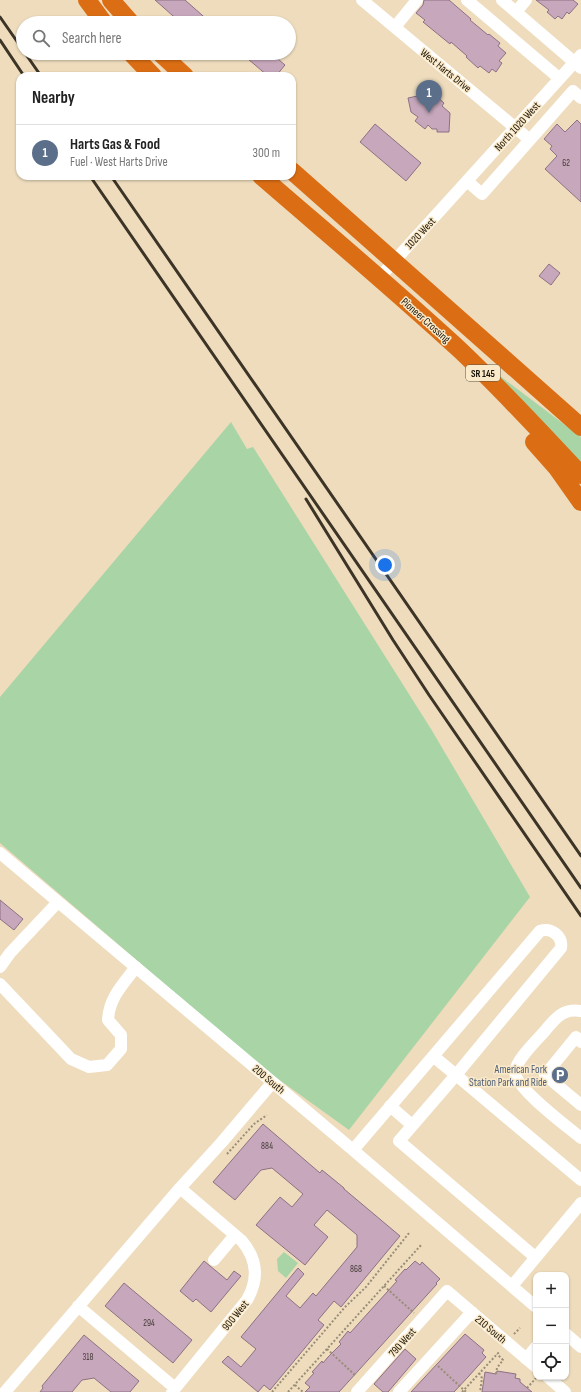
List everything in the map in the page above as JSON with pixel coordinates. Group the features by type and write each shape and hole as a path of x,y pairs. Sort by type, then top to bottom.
{"highway":[{"path":"87,0 99,16"},
{"path":"111,0 125,16"},
{"path":"138,60 149,72"},
{"path":"168,60 181,72"},
{"name":"SR 145","path":"296,174 581,427"},
{"name":"Pioneer Crossing","path":"266,180 379,278 460,351 497,386 581,475"},
{"path":"379,278 389,296 403,314 457,362 513,419 557,468 581,502"}],"street":[{"name":"West Harts Drive","path":"362,0 530,140"},
{"path":"395,27 417,0"},
{"path":"467,0 559,78"},
{"path":"502,0 578,62"},
{"path":"516,12 526,0"},
{"name":"North 1020 West","path":"464,185 559,78 578,62"},
{"path":"464,185 482,194 573,91 581,98"},
{"name":"1020 West","path":"379,278 464,185"},
{"name":"200 South","path":"0,853 353,1150 533,1304"},
{"path":"0,967 10,953 58,902"},
{"path":"353,1150 540,931 549,929 554,932 561,945 559,951 399,1141 535,1257"},
{"path":"0,984 71,1059 89,1067 107,1065 121,1049 121,1035 108,1020 109,1010 116,993 136,967"},
{"path":"581,1011 568,1011 557,1016 520,1060 515,1071 517,1080 524,1090 581,1138"},
{"path":"581,1042 576,1038 545,1075 581,1105"},
{"path":"433,1056 581,1180"},
{"path":"5,1392 272,1083"},
{"path":"390,1106 412,1125"},
{"name":"900 West","path":"78,1306 173,1390 248,1300 256,1278 254,1262 247,1247 180,1188"},
{"path":"512,1286 581,1203"},
{"path":"214,1260 234,1235"},
{"name":"210 South","path":"447,1291 533,1365"},
{"name":"790 West","path":"357,1392 447,1291"},
{"path":"399,1392 472,1312"},
{"path":"569,1339 581,1347"},
{"path":"526,1359 533,1351"},
{"path":"551,1380 565,1392"}],"path":[{"path":"272,1392 345,1307 370,1282 409,1233"},
{"path":"288,1392 422,1244"},
{"path":"384,1286 416,1315"},
{"path":"369,1303 372,1306"},
{"path":"512,1338 520,1328"},
{"path":"343,1331 346,1334"},
{"path":"438,1366 464,1391 502,1348"},
{"path":"327,1349 359,1379"},
{"path":"496,1354 502,1359 497,1368 496,1374"},
{"path":"311,1366 314,1369"},
{"path":"477,1370 482,1381 480,1392"},
{"path":"527,1388 534,1380"},
{"path":"295,1384 303,1392"}],"green space":[{"path":"496,373 581,437 581,464"},
{"path":"231,422 247,449 253,447 431,729 530,897 349,1130 260,1066 0,843 0,697"},
{"path":"284,1252 298,1263 286,1278 278,1271 277,1259"}],"building":[{"path":"155,0 185,0 203,16 173,16"},
{"path":"424,0 449,0 471,19 470,20 500,43 498,46 506,53 499,61 502,63 496,72 492,69 489,73 480,66 478,68 451,42 450,44 423,22 425,20 416,13 423,5"},
{"path":"536,0 573,0 578,4 569,14 567,12 562,19 558,16 555,19 547,12 549,10"},
{"path":"249,60 279,60 285,65 279,72 263,72"},
{"path":"427,94 432,98 435,95 444,103 442,106 450,113 449,132 437,132 437,129 432,129 428,125 425,129 415,121 418,117 411,112 408,98"},
{"path":"577,120 581,124 581,202 545,169 557,156 550,149 552,146 544,139 557,124 565,132"},
{"path":"375,124 421,163 406,181 360,142"},
{"path":"549,264 560,273 551,285 539,276"},
{"path":"0,900 23,919 14,930 0,919"},
{"path":"263,1124 320,1173 322,1170 400,1236 341,1307 334,1301 318,1320 324,1325 270,1390 264,1385 258,1392 222,1362 228,1356 241,1367 256,1349 241,1337 298,1268 304,1274 286,1296 300,1308 313,1293 316,1296 357,1247 357,1235 327,1210 314,1225 328,1237 305,1265 256,1225 280,1197 292,1207 303,1194 272,1168 261,1170 235,1200 213,1182"},
{"path":"204,1261 227,1280 234,1271 241,1276 211,1312 196,1299 193,1302 180,1291"},
{"path":"415,1261 420,1265 422,1262 440,1279 436,1283 437,1284 339,1392 305,1392 310,1387 305,1383 314,1373 312,1372 341,1344 339,1342 348,1331 350,1333 397,1281 395,1280"},
{"path":"124,1283 192,1340 173,1363 105,1306"},
{"path":"465,1334 484,1350 482,1353 486,1357 468,1377 454,1392 411,1392"},
{"path":"84,1335 139,1381 130,1392 111,1392 94,1378 82,1380 72,1392 40,1392 43,1388 42,1386"},
{"path":"405,1349 416,1359 388,1392 383,1392 374,1384"},
{"path":"497,1371 516,1374 515,1378 520,1379 520,1382 532,1392 482,1392 485,1372 496,1374"}],"railway":[{"path":"0,17 16,40"},
{"path":"0,40 21,72"},
{"path":"30,60 38,72"},
{"path":"93,180 581,888"},
{"path":"114,180 581,856"},
{"path":"306,499 393,640 429,695 581,916"}],"place":[{"name":"Harts Gas & Food","path":"429,113"},
{"name":"American Fork Station Park and Ride","path":"560,1075"}]}
